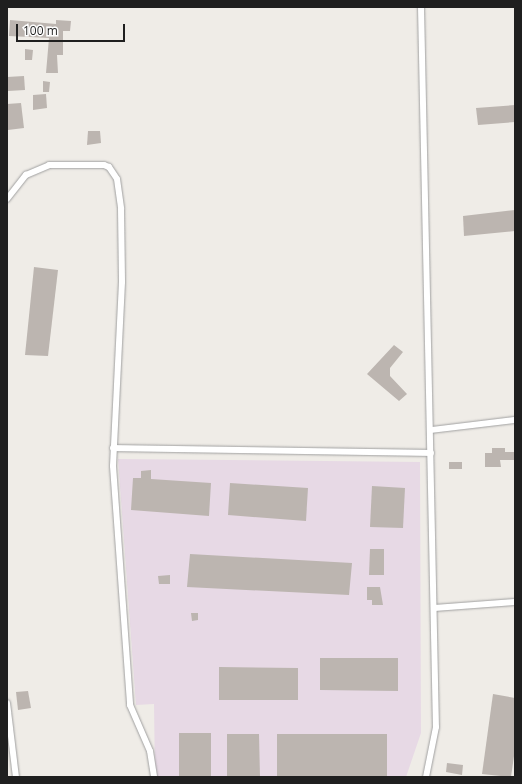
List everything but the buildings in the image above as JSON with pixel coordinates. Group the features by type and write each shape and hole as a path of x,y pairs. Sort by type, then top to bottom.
{"street":[{"path":"421,7 432,454 436,728 426,777"},
{"path":"7,199 26,175 49,165 97,164 109,167 115,173 121,209 122,282 113,448 119,562 130,705 146,739 154,777"},
{"path":"431,430 515,420"},
{"path":"113,448 432,454"},
{"path":"434,608 515,602"},
{"path":"7,703 16,777"}],"shaded area":[{"path":"118,459 420,462 421,733 406,777 155,777 154,704 136,705"}]}
